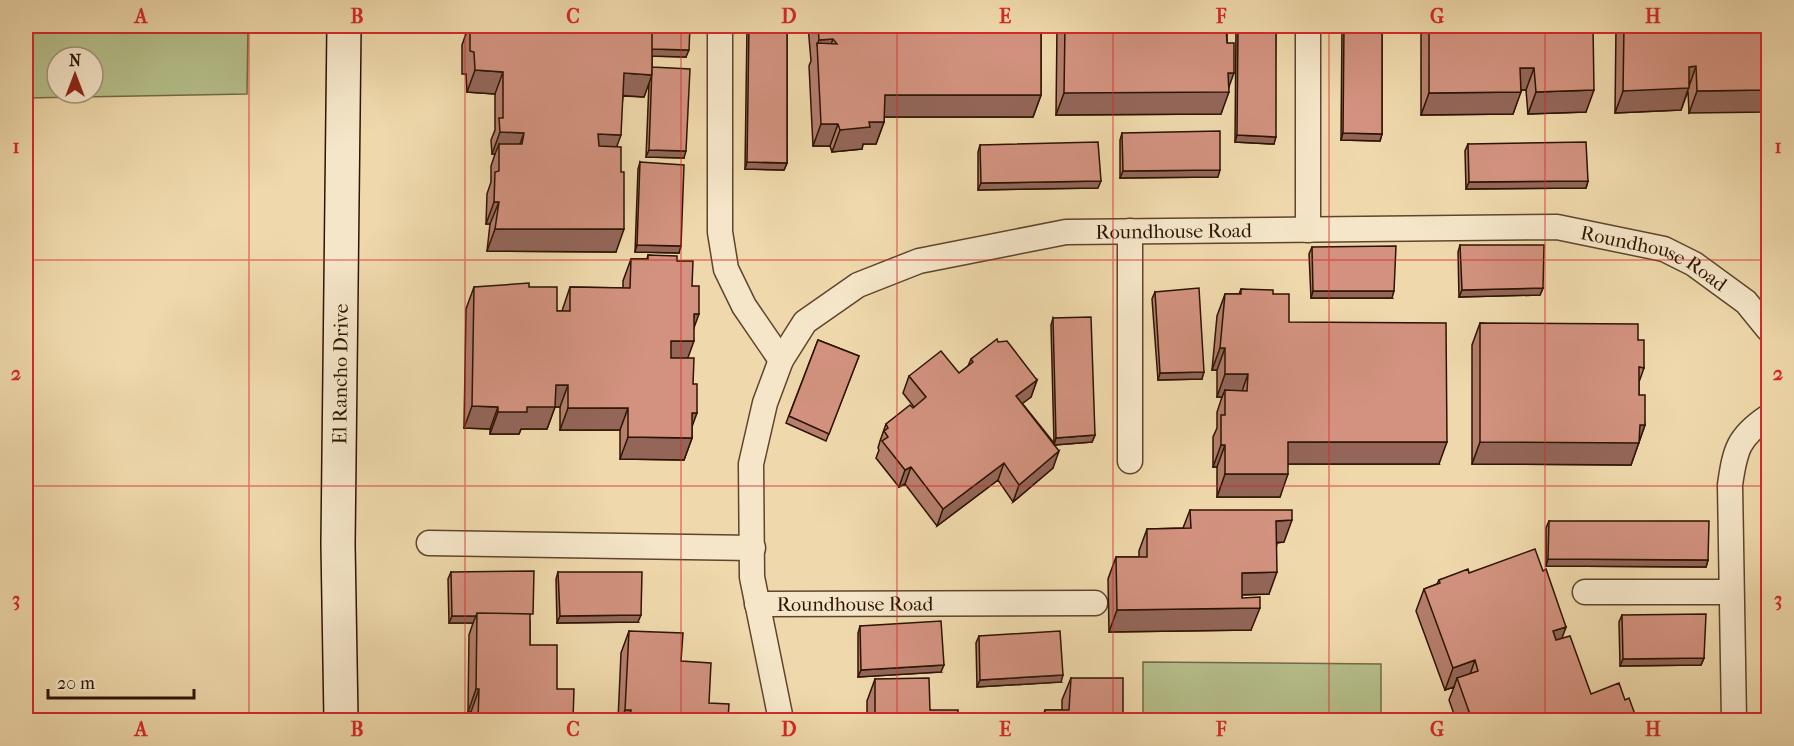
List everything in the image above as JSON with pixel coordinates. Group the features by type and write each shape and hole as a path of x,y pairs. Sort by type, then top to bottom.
{"main road":[{"name":"El Rancho Drive","path":"341,720 338,544 344,26"}],"lane":[{"path":"720,26 720,232 725,260 744,306 780,360"},
{"path":"1308,26 1308,230"},
{"name":"Roundhouse Road","path":"781,720 752,577 751,464 765,403 780,360 805,322 858,285 919,261 1066,232 1557,227 1664,249 1694,264 1746,302 1768,329"},
{"path":"1130,231 1130,461"},
{"path":"1734,720 1729,516 1734,453 1749,430 1768,417"},
{"path":"429,543 753,548"},
{"path":"1585,592 1731,592"},
{"name":"Roundhouse Road","path":"757,604 1095,603"}],"green space":[{"path":"26,26 248,26 247,94 105,97 105,45 45,45 45,98 26,98"},
{"path":"1143,662 1381,664 1381,720 1143,720"}],"building":[{"path":"470,26 555,26 555,31 573,31 573,26 652,26 652,75 624,73 621,135 598,134 599,146 621,147 621,172 624,172 624,229 495,229 499,202 494,202 495,172 499,171 499,144 522,144 524,133 500,132 499,118 503,118 503,72 475,70 474,52 470,51"},
{"path":"652,26 690,26 689,50 652,49"},
{"path":"749,26 787,26 787,163 747,162"},
{"path":"818,26 1041,26 1041,95 885,95 884,122 869,122 870,127 840,130 838,124 821,124 817,43 837,44 833,39 819,40"},
{"path":"1065,26 1226,26 1227,43 1234,43 1234,73 1228,73 1229,92 1064,93"},
{"path":"1238,26 1276,26 1276,137 1237,135"},
{"path":"1344,26 1382,26 1382,134 1343,133"},
{"path":"1429,26 1593,26 1594,90 1536,92 1534,68 1520,68 1521,92 1429,93"},
{"path":"1624,26 1768,26 1768,90 1697,91 1696,66 1689,67 1689,88 1623,91"},
{"path":"652,67 690,69 686,151 649,150"},
{"path":"1220,131 1220,170 1123,171 1122,133"},
{"path":"1098,142 1101,181 981,183 980,145"},
{"path":"1586,142 1588,181 1469,182 1468,144"},
{"path":"640,162 684,165 681,246 637,245"},
{"path":"1460,245 1544,245 1543,288 1462,290"},
{"path":"1396,246 1394,291 1313,291 1312,247"},
{"path":"648,255 677,256 677,261 693,261 692,286 699,286 699,314 694,314 694,341 671,341 671,358 694,358 693,384 697,384 697,413 692,413 692,438 628,437 628,408 568,408 568,385 556,385 555,407 527,407 527,412 498,412 498,407 472,406 474,287 529,283 529,287 557,287 557,311 570,311 570,287 630,288 631,259 648,259"},
{"path":"1199,288 1204,372 1160,373 1155,292"},
{"path":"1241,289 1273,290 1273,294 1289,294 1289,322 1446,323 1447,442 1288,442 1288,474 1225,474 1225,445 1221,445 1221,415 1225,415 1225,390 1247,391 1248,374 1225,374 1225,348 1220,348 1225,294 1241,294"},
{"path":"1091,317 1095,435 1056,438 1053,318"},
{"path":"1480,323 1638,324 1638,340 1644,340 1644,368 1639,367 1639,395 1645,395 1645,425 1640,425 1639,443 1480,442"},
{"path":"997,339 998,342 1007,341 1037,380 1016,396 1059,451 1019,485 1004,463 943,509 911,467 905,470 882,441 888,437 884,431 888,428 886,424 910,405 913,408 926,397 909,376 941,351 959,373 973,362 971,359"},
{"path":"818,340 859,356 829,434 789,416"},
{"path":"1190,510 1292,510 1292,520 1276,521 1277,572 1242,573 1242,598 1260,597 1260,608 1117,610 1116,557 1147,557 1147,529 1191,528"},
{"path":"1549,521 1709,521 1708,560 1548,559"},
{"path":"1535,549 1543,571 1546,569 1566,627 1553,631 1556,640 1570,636 1591,694 1619,683 1625,700 1629,698 1637,720 1472,720 1457,678 1478,671 1475,660 1453,668 1424,589 1440,583 1439,580 1468,569 1469,573"},
{"path":"534,571 533,614 477,613 476,616 452,616 451,572"},
{"path":"558,572 642,572 641,615 560,616"},
{"path":"477,613 530,614 530,645 557,645 557,689 574,689 573,720 478,720"},
{"path":"1706,614 1704,658 1623,659 1622,615"},
{"path":"941,621 944,665 861,670 860,626"},
{"path":"629,631 683,633 681,661 711,663 709,703 729,704 728,720 630,720 631,710 625,710"},
{"path":"1060,631 1063,675 980,680 979,636"},
{"path":"929,678 930,710 958,710 958,720 875,720 875,679"},
{"path":"1071,678 1123,678 1123,720 1045,720 1045,710 1069,710"}]}
